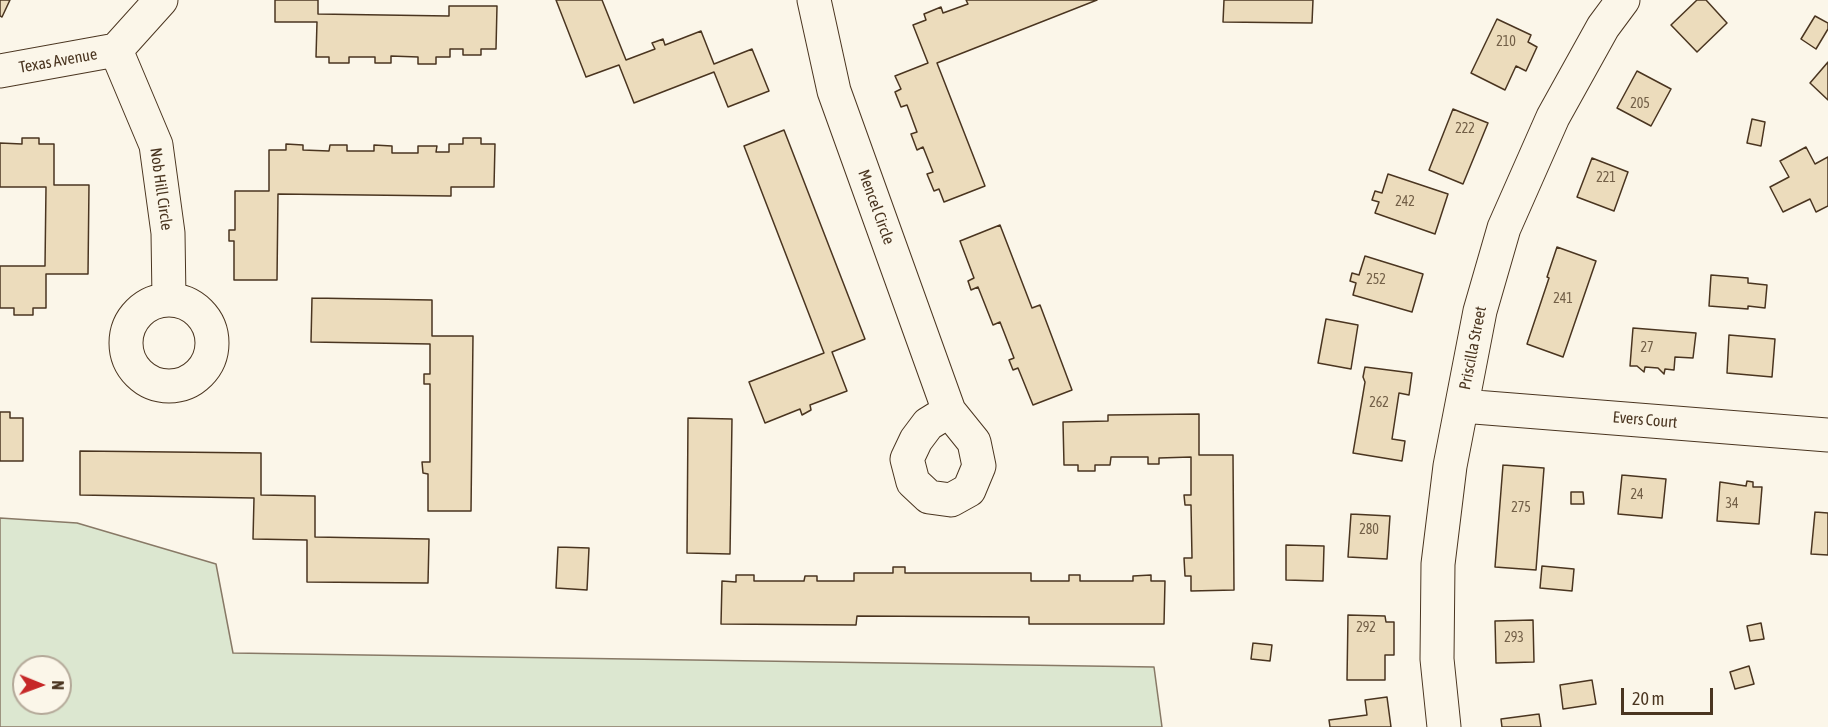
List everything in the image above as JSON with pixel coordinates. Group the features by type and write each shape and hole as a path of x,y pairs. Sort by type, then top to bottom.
{"street":[{"path":"116,50 161,0"},
{"name":"Mencel Circle","path":"814,0 834,91 950,411"},
{"name":"Priscilla Street","path":"1444,727 1437,659 1438,564 1450,466 1480,311 1504,228 1553,117 1603,27 1623,0"},
{"name":"Texas Avenue","path":"0,71 116,50"},
{"name":"Nob Hill Circle","path":"116,50 156,145 168,233 169,299"},
{"name":"Evers Court","path":"1462,406 1828,435"}],"green space":[{"path":"0,518 77,523 216,564 233,653 1154,667 1162,727 0,727"}],"building":[{"path":"0,0 10,0 2,17 0,16"},
{"path":"275,0 318,0 318,14 449,16 449,6 497,6 496,49 481,49 481,55 463,55 463,49 450,49 450,57 436,57 436,64 418,64 418,57 391,56 391,63 375,63 375,57 349,57 349,63 329,63 329,57 316,57 317,22 275,22"},
{"path":"556,0 602,0 626,60 655,49 652,43 663,39 665,45 701,31 714,64 752,49 769,91 728,107 714,72 634,103 619,65 586,77"},
{"path":"966,0 1097,0 937,63 985,186 944,202 939,189 934,191 927,174 933,172 923,147 917,150 911,134 917,132 907,105 901,107 895,92 901,89 895,76 928,63 913,25 926,20 924,14 941,7 943,13 968,4"},
{"path":"1224,0 1313,0 1312,23 1223,22"},
{"path":"1697,0 1706,0 1727,23 1697,52 1671,25"},
{"path":"1815,16 1828,23 1828,29 1816,49 1801,39"},
{"path":"1497,19 1531,35 1528,42 1537,47 1526,71 1516,66 1505,90 1471,73"},
{"path":"1828,62 1828,100 1810,83"},
{"path":"1637,71 1671,89 1651,126 1617,108"},
{"path":"1453,109 1488,123 1463,184 1429,170"},
{"path":"1752,119 1765,122 1761,146 1747,143"},
{"path":"784,130 865,339 832,352 847,391 810,405 811,410 802,415 800,409 765,423 749,382 824,353 744,146"},
{"path":"22,138 39,138 39,144 54,144 54,185 89,185 88,274 46,274 46,308 33,308 33,315 14,315 14,308 0,308 0,266 45,266 46,187 0,187 0,143 22,144"},
{"path":"463,138 481,138 481,144 495,144 494,187 451,187 451,196 278,194 277,280 234,280 234,241 229,241 229,230 235,230 235,191 269,191 269,150 286,150 286,144 303,145 303,150 329,151 330,145 347,145 347,151 374,151 374,145 392,146 392,153 418,153 418,146 437,146 436,152 449,152 449,144 463,144"},
{"path":"1806,147 1815,164 1828,157 1828,206 1816,212 1810,199 1783,212 1770,187 1789,177 1780,161"},
{"path":"1592,158 1628,172 1614,211 1577,197"},
{"path":"1388,174 1448,194 1435,234 1375,213 1379,202 1372,200 1375,191 1382,193"},
{"path":"1000,225 1032,308 1040,305 1072,390 1033,405 1018,368 1013,370 1009,360 1014,358 1000,322 993,325 978,287 971,290 968,281 974,278 960,241"},
{"path":"1557,247 1596,261 1563,357 1527,344"},
{"path":"1365,256 1423,274 1412,312 1353,295 1356,283 1350,281 1352,273 1359,275"},
{"path":"1711,275 1748,278 1748,283 1767,285 1765,308 1709,306"},
{"path":"312,298 432,300 432,336 473,336 471,511 428,511 428,474 423,473 422,462 430,462 430,384 424,384 424,374 430,374 430,344 311,342"},
{"path":"1326,319 1358,325 1351,369 1318,363"},
{"path":"1633,328 1696,333 1693,358 1675,357 1674,370 1665,369 1664,374 1658,368 1645,367 1644,372 1637,366 1630,366"},
{"path":"1729,335 1775,339 1772,377 1727,373"},
{"path":"1365,367 1412,373 1409,395 1399,393 1392,439 1405,441 1402,461 1353,453 1365,382 1363,377"},
{"path":"0,412 10,412 10,418 23,418 23,461 0,461"},
{"path":"1199,414 1199,455 1233,455 1234,590 1191,591 1191,576 1185,576 1184,558 1192,558 1191,505 1185,505 1184,495 1191,495 1191,457 1159,458 1159,464 1148,464 1148,457 1111,457 1110,465 1095,465 1095,471 1078,471 1078,465 1064,465 1063,422 1108,421 1108,415"},
{"path":"688,418 732,419 730,554 687,553"},
{"path":"80,451 261,453 261,495 315,496 315,537 429,539 428,583 307,582 307,540 253,539 254,498 80,495"},
{"path":"1503,465 1544,468 1536,570 1495,567"},
{"path":"1622,475 1666,479 1662,518 1618,514"},
{"path":"1747,481 1753,482 1753,487 1762,487 1759,524 1717,521 1720,482 1746,486"},
{"path":"1571,492 1583,492 1584,504 1571,504"},
{"path":"1815,512 1828,513 1828,555 1811,554"},
{"path":"1351,514 1390,516 1387,559 1348,557"},
{"path":"1286,545 1324,546 1323,581 1286,580"},
{"path":"558,547 589,548 587,590 556,588"},
{"path":"1542,566 1574,569 1572,591 1540,588"},
{"path":"893,567 905,567 905,573 1031,573 1031,581 1069,581 1069,575 1080,575 1080,581 1133,581 1133,576 1151,575 1151,581 1165,581 1164,624 1029,624 1029,617 857,616 856,625 721,624 722,581 736,582 736,575 754,575 754,581 804,581 805,576 817,576 817,581 854,581 854,573 893,573"},
{"path":"1348,615 1385,616 1386,622 1394,622 1394,655 1385,655 1385,680 1347,680"},
{"path":"1533,620 1534,662 1496,663 1495,621"},
{"path":"1761,623 1764,639 1750,641 1747,626"},
{"path":"1253,643 1272,645 1270,661 1251,659"},
{"path":"1749,666 1754,684 1735,689 1730,672"},
{"path":"1592,680 1596,704 1563,709 1560,685"},
{"path":"1387,697 1391,727 1330,727 1329,720 1367,715 1365,700"},
{"path":"1539,714 1541,727 1502,727 1501,719"}]}
